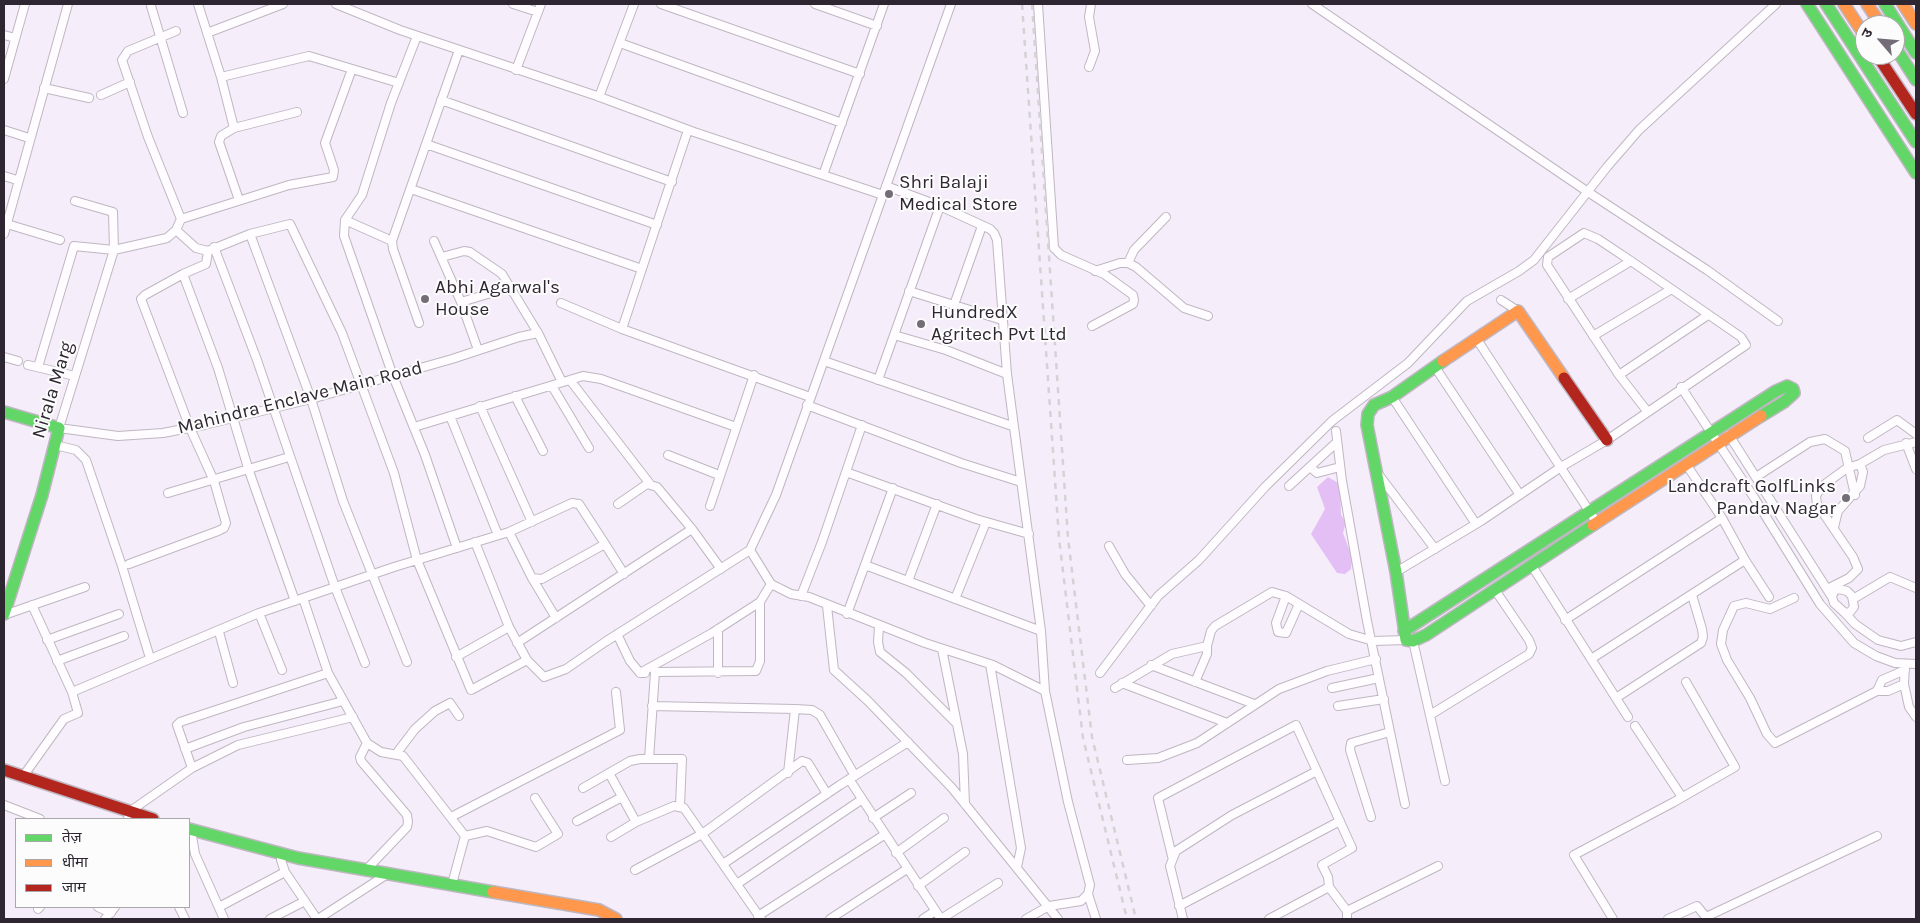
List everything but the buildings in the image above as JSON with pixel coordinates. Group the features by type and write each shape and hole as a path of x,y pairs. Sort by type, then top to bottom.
{"main road":[{"path":"1807,4 1916,173"},
{"path":"1826,4 1916,142"},
{"path":"1844,4 1855,21"},
{"path":"1867,4 1874,15"},
{"path":"1885,4 1916,53"},
{"path":"1903,4 1916,24"},
{"path":"1905,63 1916,80"},
{"path":"1884,65 1916,114"},
{"path":"1408,637 1367,425 1368,414 1374,406 1392,397 1518,311 1606,440"},
{"path":"1408,637 1495,590 1686,464 1714,438 1776,391 1786,386 1792,389 1794,393 1791,397 1729,434 1714,438 1590,512 1408,637"},
{"path":"4,412 58,428"},
{"name":"Nirala Marg","path":"4,615 42,495 58,428"},
{"path":"4,770 24,775 128,816 145,818"},
{"path":"190,829 281,854 599,910 616,919"}],"street":[{"path":"4,79 25,4"},
{"path":"4,234 17,180 68,4"},
{"path":"198,4 221,77 234,128"},
{"path":"207,33 283,4"},
{"path":"336,4 417,36 599,97 688,130 884,195"},
{"path":"513,4 538,12"},
{"path":"516,70 541,4"},
{"path":"599,97 634,4"},
{"path":"661,4 860,74"},
{"path":"815,4 876,26"},
{"path":"823,175 884,4"},
{"path":"475,542 517,643 527,660 544,677 566,669 617,634 750,550 776,495 951,4"},
{"path":"1038,4 1054,248 1061,255 1095,271 1133,295 1134,300 1133,304 1092,326"},
{"path":"1089,67 1095,52 1089,17 1090,4"},
{"path":"1312,4 1588,192 1707,270 1778,321"},
{"path":"1100,673 1158,596 1199,560 1265,487 1332,421 1408,363 1467,301 1519,271 1534,260 1607,167 1656,114 1681,94 1776,4"},
{"path":"151,6 159,38 183,113"},
{"path":"176,31 125,54 123,63 148,137 181,220"},
{"path":"4,35 15,38"},
{"path":"417,36 362,195 345,220 344,236 393,376 414,427 457,548"},
{"path":"620,43 842,123"},
{"path":"419,323 392,249 392,241 459,50"},
{"path":"221,77 309,56 399,84"},
{"path":"38,366 74,246 114,250 167,238 176,230 181,220 289,185 333,177 334,170 325,143 352,69"},
{"path":"101,95 130,82"},
{"path":"44,88 89,98"},
{"path":"441,100 672,182"},
{"path":"239,200 219,142 221,136 234,128 297,112"},
{"path":"4,130 29,138"},
{"path":"622,329 688,130"},
{"path":"426,144 657,225"},
{"path":"4,176 17,180"},
{"path":"886,186 940,206 982,226 994,233 997,240 1012,426 1029,534 1041,631 1045,691 1068,802 1090,885 1088,894 1096,919"},
{"path":"411,189 642,269"},
{"name":"Nirala Marg","path":"58,428 114,250 113,212 75,201"},
{"path":"878,380 940,206"},
{"path":"1128,263 1134,250 1166,217"},
{"path":"345,220 392,241"},
{"path":"7,224 60,240"},
{"path":"176,230 196,248 211,249 250,234 290,224 342,333 394,474 417,560 471,690 527,660"},
{"path":"954,305 982,226"},
{"path":"1396,572 1476,524 1561,467 1606,440 1746,345 1741,337 1670,290 1631,261 1589,234 1584,233 1552,254 1547,260 1547,265 1593,336 1647,411"},
{"path":"250,234 311,399 343,501 406,662"},
{"path":"434,241 461,302 478,350"},
{"path":"128,564 224,528 226,523 214,481 190,428 141,299 183,274 206,264 211,249"},
{"path":"211,249 273,408 335,587 365,663"},
{"path":"442,257 464,251 470,252 495,268 511,287 566,381 650,484 660,491 692,529 722,569"},
{"path":"1568,298 1631,261"},
{"path":"1095,271 1120,263 1128,263 1184,308 1208,316"},
{"path":"183,274 218,368 249,471 328,673 367,743 381,752 396,754 409,762 465,836"},
{"path":"461,302 511,287"},
{"path":"1593,336 1670,290"},
{"path":"909,291 1002,320"},
{"path":"1501,300 1518,311"},
{"path":"561,303 622,329 754,375 862,426 961,463 1020,482"},
{"path":"1620,375 1708,315"},
{"name":"Mahindra Enclave Main Road","path":"58,428 118,436 163,433 190,428 311,399 538,333"},
{"path":"894,335 946,350 1007,374"},
{"path":"1476,338 1597,523"},
{"path":"4,357 18,361"},
{"path":"824,362 1012,426"},
{"path":"28,365 75,376"},
{"path":"1435,367 1520,495"},
{"path":"710,506 754,375"},
{"path":"414,427 582,376 601,379 736,427"},
{"path":"552,386 589,448"},
{"path":"1681,388 1820,604 1854,642 1876,656 1905,667"},
{"path":"514,396 543,451"},
{"path":"1392,397 1476,524"},
{"path":"480,406 532,522"},
{"path":"450,416 498,535"},
{"path":"1868,438 1897,420 1916,434"},
{"path":"801,596 862,426"},
{"path":"1336,431 1340,467 1368,621 1405,804"},
{"path":"1729,434 1838,609 1878,640 1901,646 1916,642"},
{"path":"1756,477 1810,442 1825,439 1845,452 1847,468 1855,494"},
{"path":"1289,486 1337,442"},
{"path":"1827,589 1849,578 1858,569 1853,557 1817,504 1816,496 1822,487 1847,468 1860,464 1884,450 1916,442"},
{"path":"1906,443 1916,470"},
{"path":"55,445 76,450 86,460 122,566 150,658"},
{"path":"668,455 719,475"},
{"path":"168,493 249,471 289,457"},
{"path":"1686,464 1722,518 1769,598"},
{"path":"1834,527 1838,511 1855,494 1860,486 1863,472 1860,464"},
{"path":"1310,467 1317,473 1340,467"},
{"path":"1376,471 1435,548"},
{"path":"846,472 986,522 1029,534"},
{"path":"618,504 650,484"},
{"path":"847,614 893,488"},
{"path":"72,692 150,658 219,632 259,613 372,574 509,532 572,503 579,504 624,574"},
{"path":"908,581 937,504"},
{"path":"1565,620 1722,518"},
{"path":"955,599 986,522"},
{"path":"517,643 692,529"},
{"path":"509,532 532,578 556,618"},
{"path":"532,578 542,579 605,544"},
{"path":"1108,546 1125,574 1151,606"},
{"path":"750,550 771,584 791,594 801,596 942,649 990,664 1045,691"},
{"path":"1591,659 1746,560"},
{"path":"865,565 1041,631"},
{"path":"1532,566 1628,717"},
{"path":"1853,599 1890,577 1916,588"},
{"path":"640,673 718,629 760,602 771,584"},
{"path":"4,615 86,587"},
{"path":"1832,597 1834,591 1839,588 1847,591 1853,599 1854,607 1850,612 1845,613"},
{"path":"1430,715 1529,654 1532,648 1529,640 1495,590"},
{"path":"1195,682 1207,654 1211,631 1272,592 1286,596 1349,634 1373,641 1408,637 1430,715 1444,781"},
{"path":"1616,698 1701,644 1703,637 1702,628 1692,595"},
{"path":"1286,596 1276,622 1278,632 1286,633 1299,604"},
{"path":"1794,598 1770,609 1746,603 1734,606 1723,630 1721,644 1727,660 1775,743 1877,691 1888,691 1904,684"},
{"path":"640,673 756,671 760,661 760,602"},
{"path":"24,775 64,719 78,713 72,692 32,605"},
{"path":"827,606 834,670 868,701 965,804 1058,919"},
{"path":"259,613 282,670"},
{"path":"47,640 119,614"},
{"path":"879,626 878,642 880,652 906,673 955,722"},
{"path":"456,657 509,627"},
{"path":"718,629 718,672"},
{"path":"219,632 233,684"},
{"path":"617,634 630,661 640,673"},
{"path":"57,661 124,636"},
{"path":"1115,688 1151,665 1179,651 1207,646"},
{"path":"942,649 955,722 963,754 965,804"},
{"path":"1127,760 1158,758 1197,743 1279,689 1327,671 1376,659"},
{"path":"990,664 1021,848 1017,867"},
{"path":"1877,691 1882,680 1905,667 1916,664"},
{"path":"1151,665 1254,704"},
{"path":"1905,667 1904,684 1909,707 1916,717"},
{"path":"649,759 655,672"},
{"path":"192,768 177,725 180,722 328,673"},
{"path":"1332,688 1379,678"},
{"path":"1613,919 1574,855 1735,767 1686,682"},
{"path":"1122,683 1227,723"},
{"path":"451,817 620,730 616,692"},
{"path":"1338,706 1384,699"},
{"path":"184,749 244,727 344,701"},
{"path":"396,754 415,729 435,711 450,703 459,716"},
{"path":"652,706 812,710 820,715 861,800 941,919 998,883"},
{"path":"788,773 795,709"},
{"path":"128,816 192,768 238,745 352,717"},
{"path":"1183,919 1170,866 1172,856 1158,798 1296,725 1352,848 1322,865 1328,877 1330,887 1347,915 1438,866"},
{"path":"1635,726 1682,797"},
{"path":"1371,817 1350,750 1351,743 1390,732"},
{"path":"723,864 908,742"},
{"path":"367,743 360,757 361,761 407,815 408,822 407,827 367,869"},
{"path":"583,788 630,761 682,759 680,806"},
{"path":"635,870 702,834 802,761 808,763 827,794"},
{"path":"1172,856 1176,851 1232,815 1317,771"},
{"path":"609,773 636,822"},
{"path":"873,818 911,792"},
{"path":"577,821 622,797"},
{"path":"465,836 487,831 536,847 558,834 535,798"},
{"path":"737,884 861,800"},
{"path":"4,805 37,818"},
{"path":"611,837 636,822 665,809 680,806 684,808 760,917 884,835"},
{"path":"896,853 944,818"},
{"path":"1179,906 1340,821"},
{"path":"190,829 195,854 224,919"},
{"path":"452,884 465,836"},
{"path":"1668,919 1697,906 1707,918 1877,836"},
{"path":"918,886 965,852"},
{"path":"281,854 285,872 318,919 390,873"},
{"path":"830,919 907,869"},
{"path":"219,907 285,872"},
{"path":"1269,919 1330,887"},
{"path":"1026,919 1049,906 1081,901 1088,894"},
{"path":"270,919 305,901"},
{"path":"105,919 113,910"},
{"path":"923,919 935,911"}],"shaded area":[{"path":"1328,477 1340,484 1341,515 1346,522 1343,533 1352,557 1351,569 1345,574 1337,573 1311,534 1325,509 1317,487"}],"railway":[{"path":"1022,4 1059,538 1083,738 1127,919"},
{"path":"1032,4 1068,538 1092,737 1136,919"}],"traffic: fast":[{"path":"1807,4 1916,173"},
{"path":"1826,4 1916,142"},
{"path":"1885,4 1916,53"},
{"path":"1905,63 1916,80"},
{"path":"1443,361 1392,397 1374,405 1368,414 1367,425 1396,572 1406,640 1413,641 1426,635 1593,525"},
{"path":"1404,631 1776,391 1787,386 1793,389 1794,393 1784,402 1761,416"},
{"path":"4,412 59,428 42,495 4,614"},
{"path":"190,829 298,858 493,892"}],"traffic: slow":[{"path":"1844,4 1855,21"},
{"path":"1867,4 1874,15"},
{"path":"1903,4 1916,24"},
{"path":"1443,361 1518,311 1564,378"},
{"path":"1593,525 1761,416"},
{"path":"493,892 599,910 616,919"}],"traffic: jam":[{"path":"1884,65 1916,114"},
{"path":"1564,378 1607,440"},
{"path":"4,770 150,818"}],"place":[{"name":"Shri Balaji Medical Store","path":"889,194"},
{"name":"Abhi Agarwal's House","path":"425,299"},
{"name":"HundredX Agritech Pvt Ltd","path":"921,324"},
{"name":"Landcraft GolfLinks Pandav Nagar","path":"1846,498"}]}
